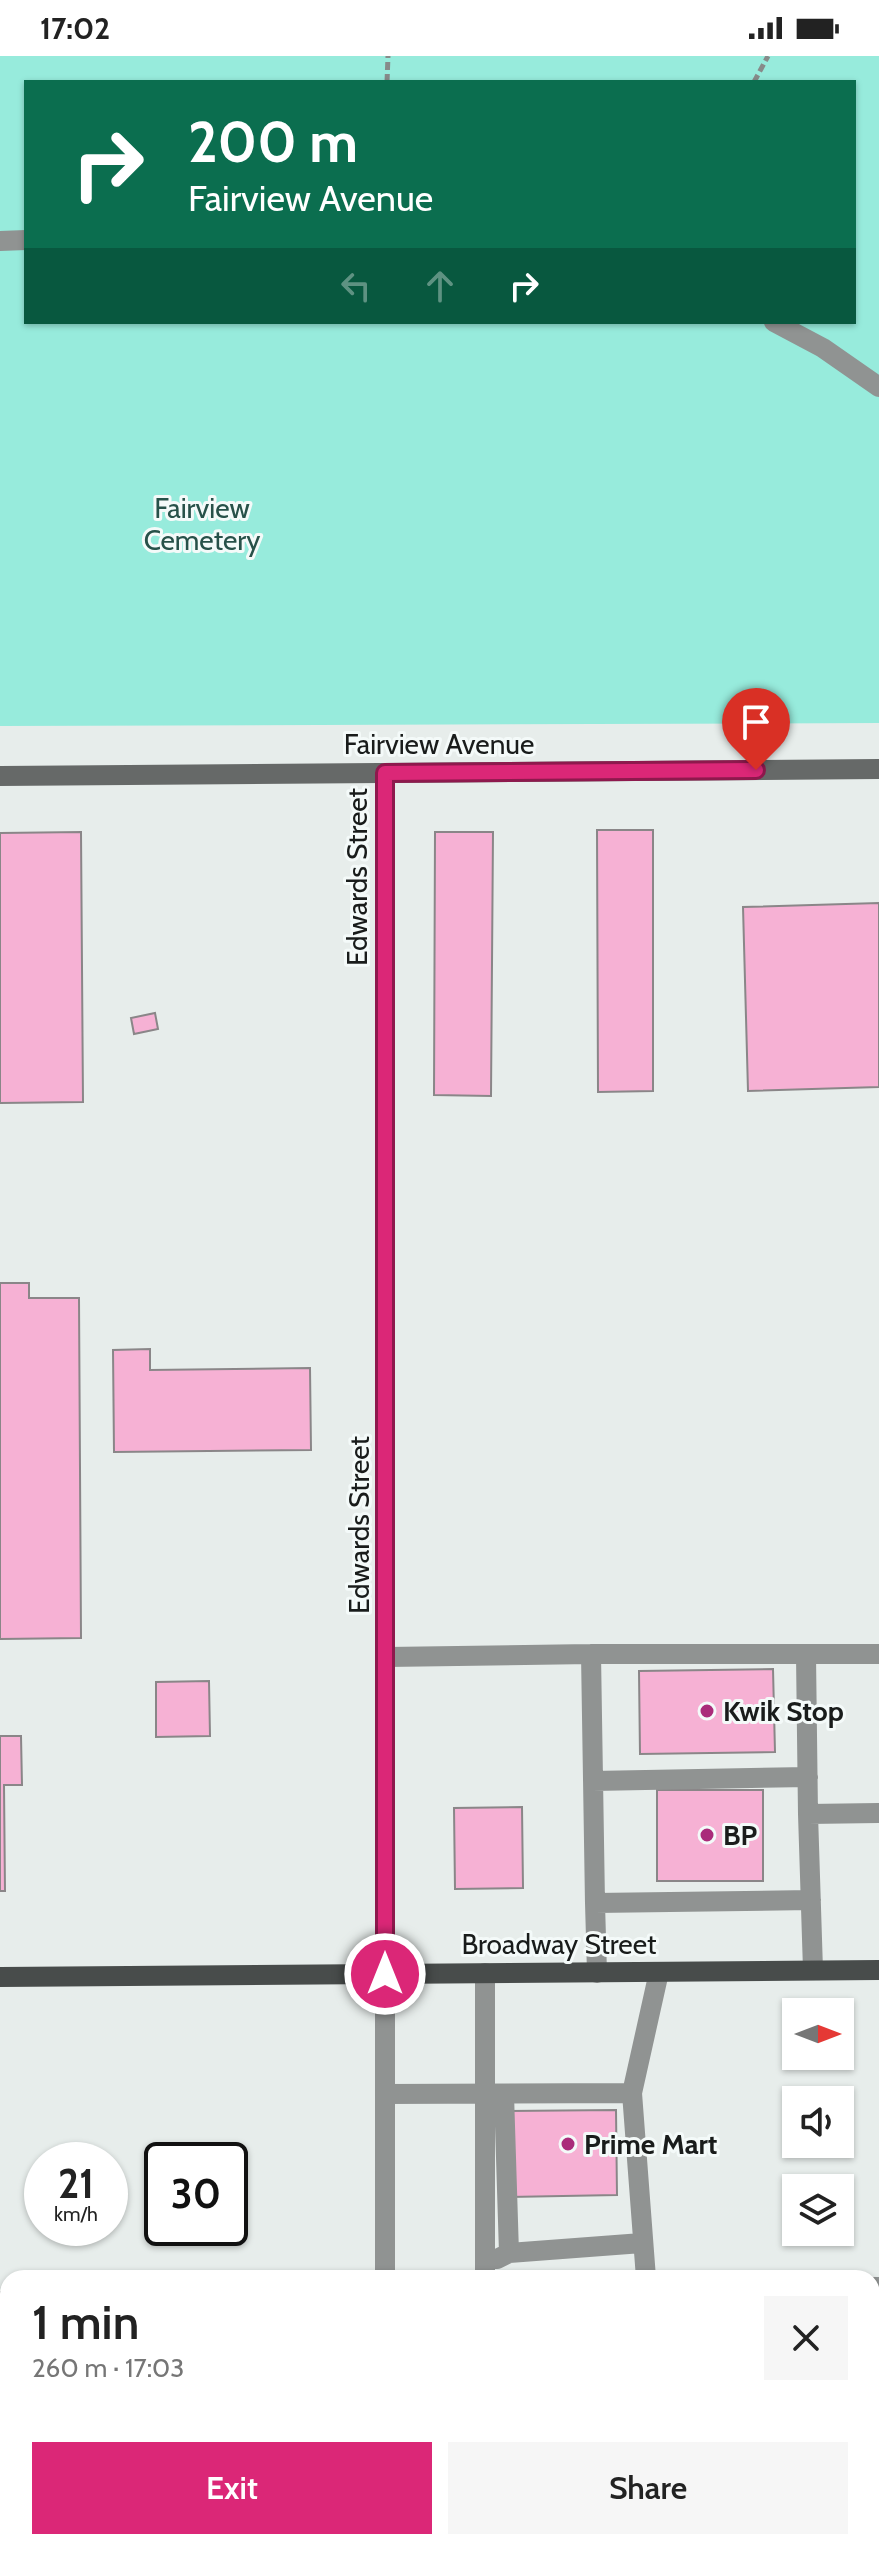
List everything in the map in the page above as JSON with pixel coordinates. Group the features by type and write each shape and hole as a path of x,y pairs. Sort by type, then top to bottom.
{"main road":[{"name":"Broadway Street","path":"0,1977 879,1970"}],"street":[{"path":"0,241 24,240"},
{"path":"778,324 823,348 879,387"},
{"name":"Fairview Avenue","path":"0,776 879,769"},
{"name":"Edwards Street","path":"385,773 385,2270"},
{"path":"591,1654 597,1973"},
{"path":"387,1657 879,1654"},
{"path":"806,1655 813,1970"},
{"path":"593,1781 808,1777"},
{"path":"808,1814 879,1813"},
{"path":"595,1903 811,1900"},
{"path":"645,2270 632,2093 659,1972"},
{"path":"485,1973 509,2253"},
{"path":"385,2094 632,2093"},
{"path":"485,2270 494,2094"},
{"path":"486,2270 509,2253 642,2243"}],"path":[{"path":"387,80 388,56"},
{"path":"755,80 768,56"}],"green space":[{"name":"Fairview Cemetery","path":"0,56 879,56 879,723 0,726"}],"building":[{"path":"597,830 653,830 653,1091 598,1092"},
{"path":"81,832 83,1102 0,1103 0,833"},
{"path":"435,832 493,832 491,1096 434,1095"},
{"path":"879,903 879,1087 748,1091 743,907"},
{"path":"155,1013 158,1029 134,1034 131,1018"},
{"path":"0,1283 29,1283 29,1298 79,1298 81,1638 0,1639"},
{"path":"150,1349 150,1370 310,1368 311,1450 114,1452 113,1350"},
{"name":"Kwik Stop","path":"773,1669 775,1752 640,1754 639,1671"},
{"path":"209,1681 210,1736 156,1737 156,1682"},
{"path":"0,1736 21,1736 22,1785 4,1785 5,1891 0,1891"},
{"path":"657,1790 763,1790 763,1881 657,1881"},
{"path":"522,1807 523,1888 455,1889 454,1808"},
{"path":"616,2110 617,2195 509,2197 508,2111"}],"place":[{"name":"Kwik Stop","path":"707,1711"},
{"name":"BP","path":"707,1835"},
{"name":"Prime Mart","path":"568,2144"}],"route":[{"path":"385,1974 385,773 756,770"}]}
